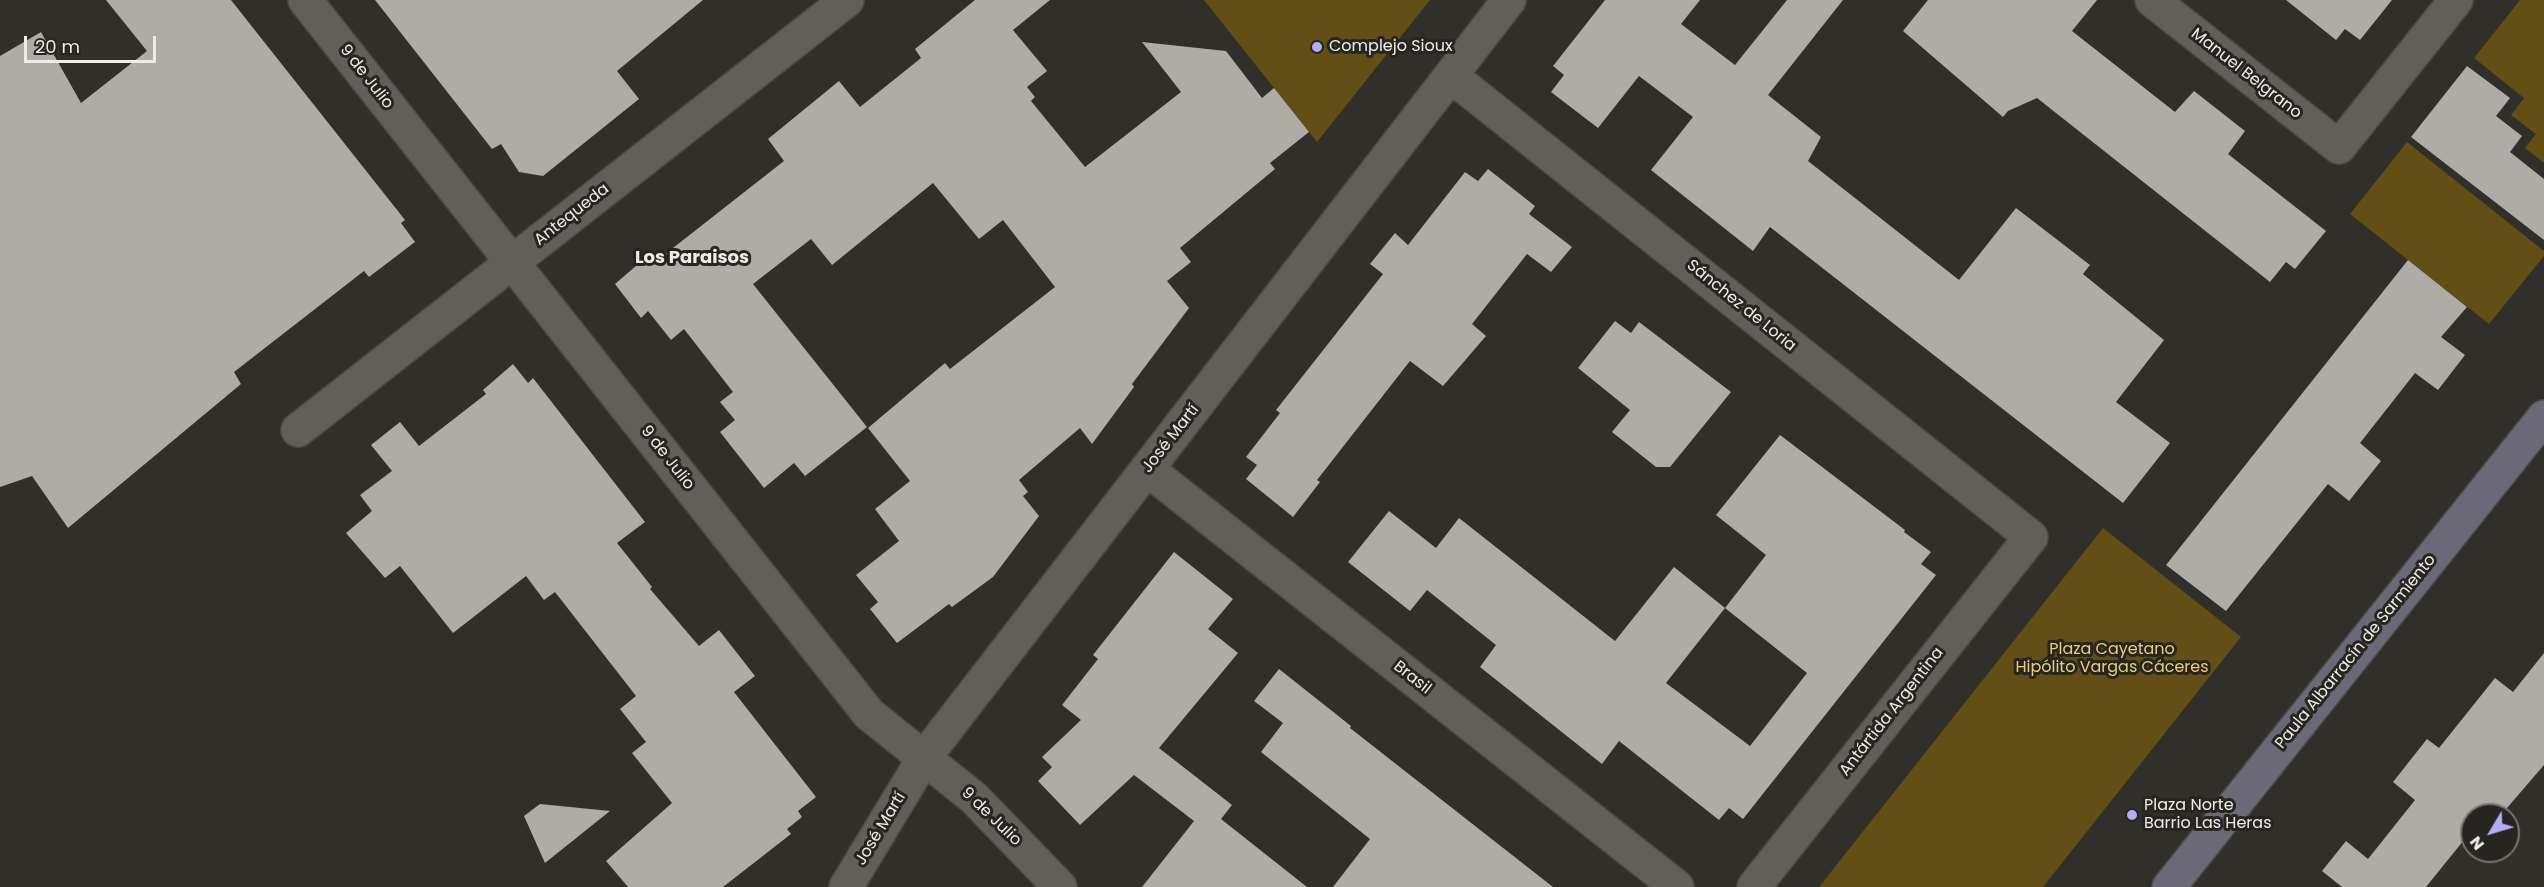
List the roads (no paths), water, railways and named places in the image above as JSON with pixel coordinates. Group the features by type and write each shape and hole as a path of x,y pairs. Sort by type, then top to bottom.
{"main road":[{"name":"Paula Albarracín de Sarmiento","path":"2170,887 2544,417"}],"street":[{"name":"9 de Julio","path":"305,0 869,714 974,798 1060,887"},
{"name":"Antequeda","path":"298,430 846,0"},
{"name":"José Martí","path":"846,887 924,758 1509,0"},
{"name":"Manuel Belgrano","path":"2152,0 2339,147 2456,0"},
{"name":"Sánchez de Loria","path":"1451,76 2031,537"},
{"name":"Brasil","path":"1148,469 1677,887"},
{"name":"Antártida Argentina","path":"1754,887 2031,537"}],"place":[{"name":"Complejo Sioux","path":"1317,47"},
{"name":"Plaza Norte Barrio Las Heras","path":"2132,815"}],"district":[{"name":"Los Paraisos","path":"692,258"}],"park label":[{"name":"Plaza Cayetano Hipólito Vargas Cáceres","path":"2112,659"}]}
